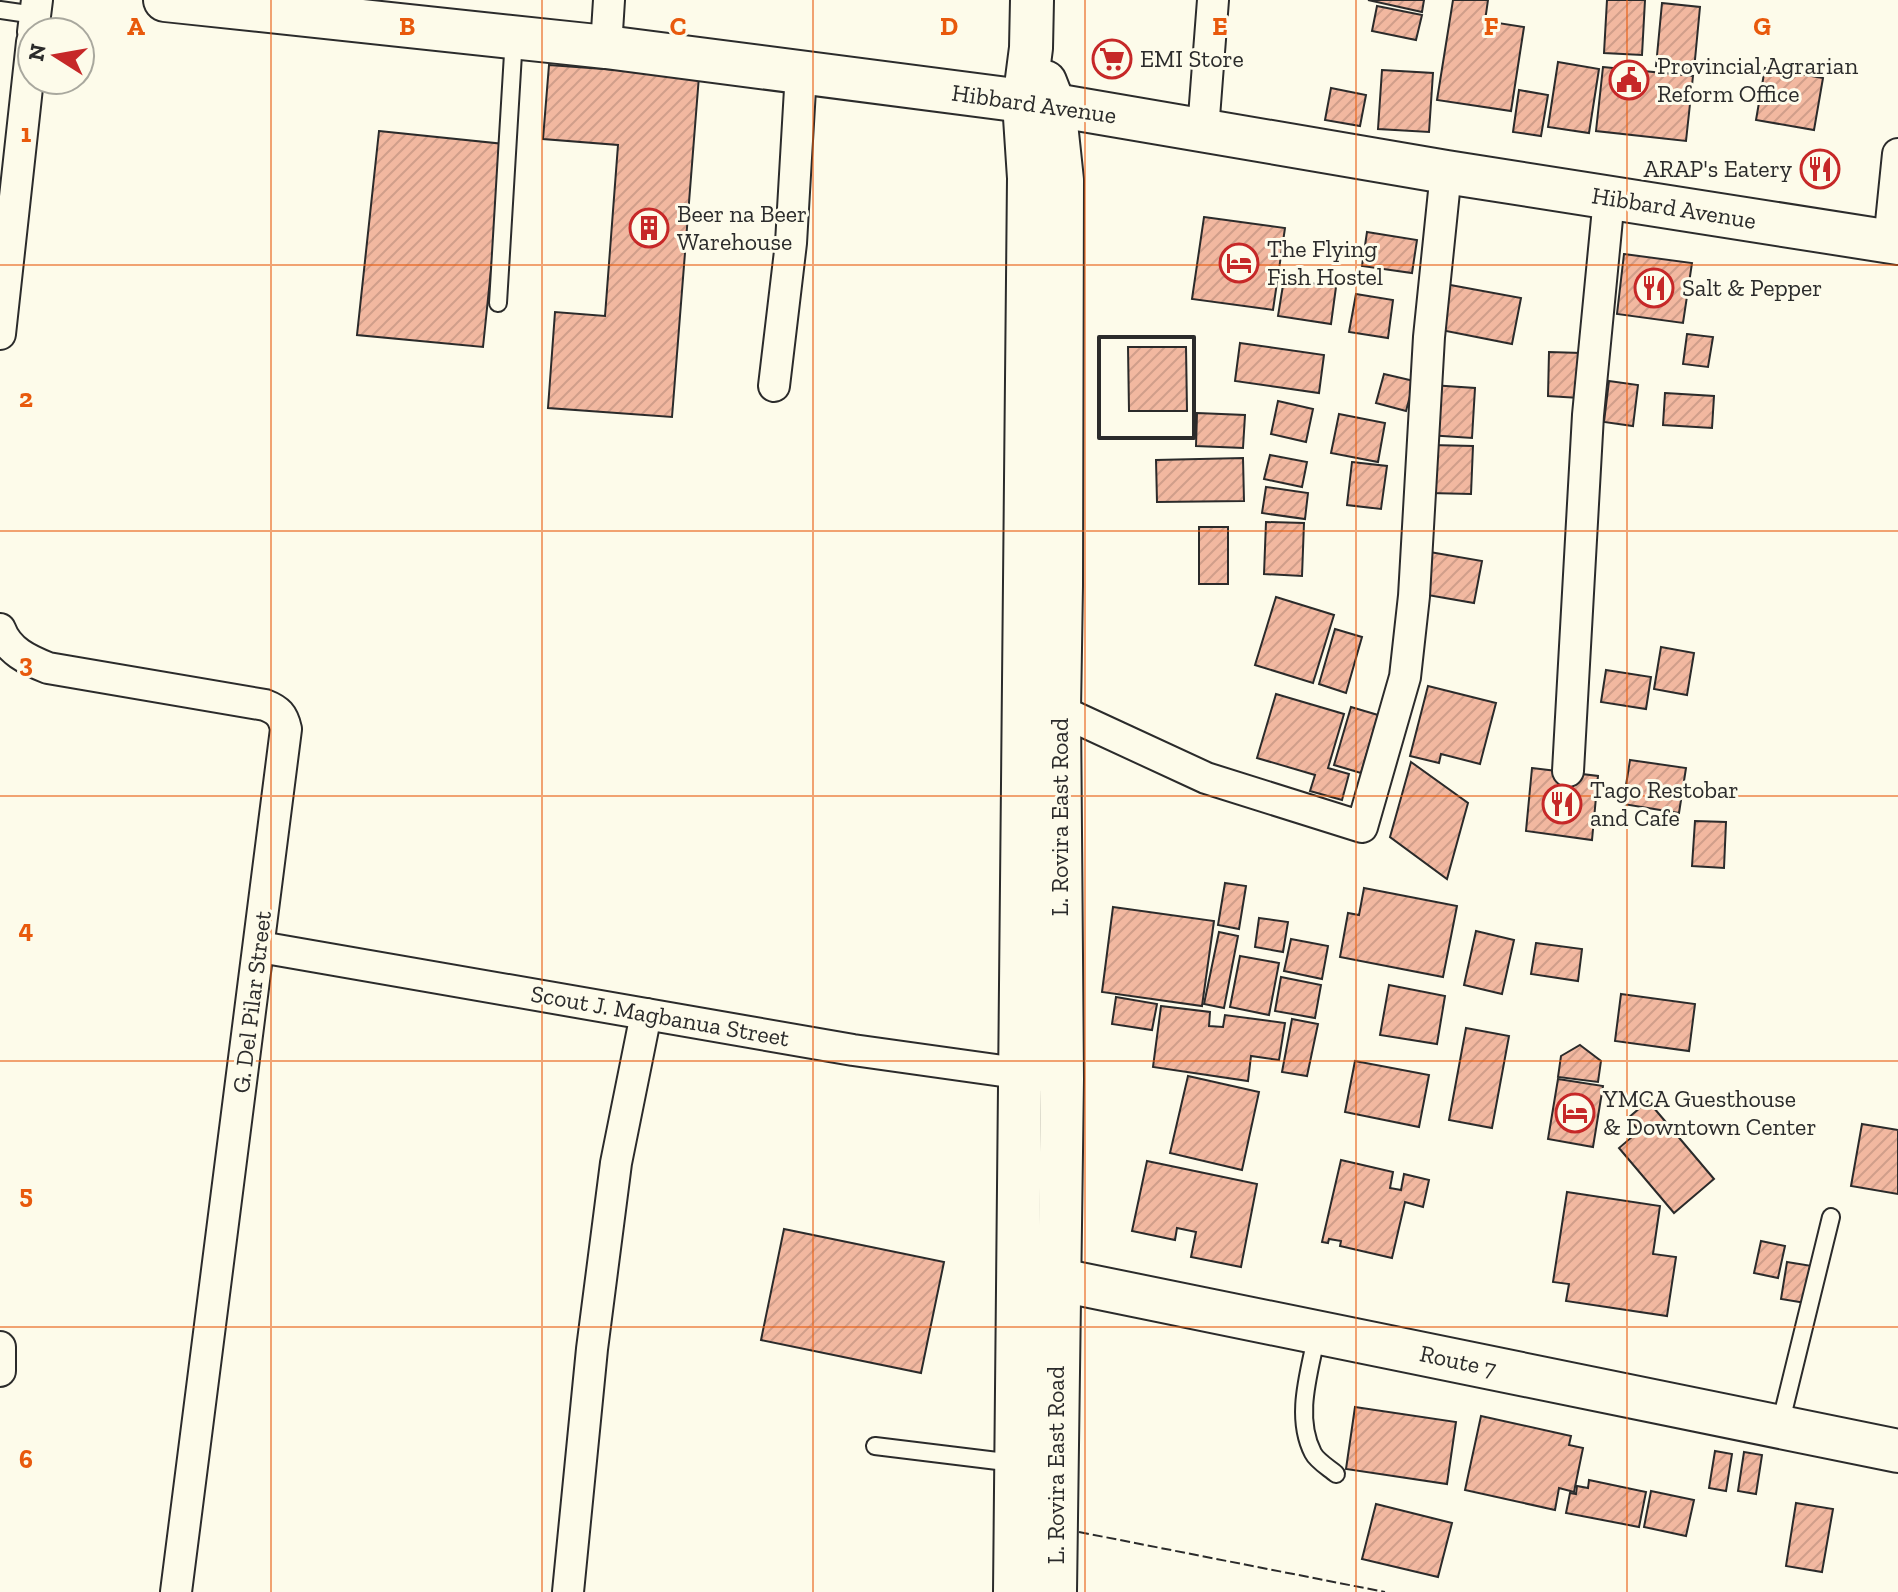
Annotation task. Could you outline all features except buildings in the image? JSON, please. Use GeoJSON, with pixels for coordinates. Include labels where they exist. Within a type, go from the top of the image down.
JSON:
{"type":"FeatureCollection","features":[{"type":"Feature","properties":{"kind":"main road","name":"Hibbard Avenue"},"geometry":{"type":"LineString","coordinates":[[165,0],[606,47],[1039,104],[1894,242]]}},
{"type":"Feature","properties":{"kind":"main road","name":"L. Rovira East Road"},"geometry":{"type":"LineString","coordinates":[[1032,0],[1031,48],[1039,104],[1062,180],[1020,1073],[1038,1275],[1055,1592]]}},
{"type":"Feature","properties":{"kind":"main road","name":"L. Rovira East Road"},"geometry":{"type":"LineString","coordinates":[[1015,1592],[1016,1464],[1062,1079],[1059,710],[1043,586]]}},
{"type":"Feature","properties":{"kind":"main road","name":"Route 7"},"geometry":{"type":"LineString","coordinates":[[1038,1275],[1898,1451]]}},
{"type":"Feature","properties":{"kind":"street"},"geometry":{"type":"LineString","coordinates":[[606,47],[609,0]]}},
{"type":"Feature","properties":{"kind":"street"},"geometry":{"type":"LineString","coordinates":[[1203,130],[1213,0]]}},
{"type":"Feature","properties":{"kind":"street"},"geometry":{"type":"LineString","coordinates":[[774,386],[791,243],[801,72]]}},
{"type":"Feature","properties":{"kind":"street"},"geometry":{"type":"LineString","coordinates":[[0,334],[26,96]]}},
{"type":"Feature","properties":{"kind":"street"},"geometry":{"type":"LineString","coordinates":[[1894,242],[1898,154]]}},
{"type":"Feature","properties":{"kind":"street"},"geometry":{"type":"LineString","coordinates":[[1059,710],[1206,778],[1362,827],[1405,677],[1414,596],[1429,337],[1446,172]]}},
{"type":"Feature","properties":{"kind":"street"},"geometry":{"type":"LineString","coordinates":[[1568,771],[1588,415],[1609,198]]}},
{"type":"Feature","properties":{"kind":"street","name":"G. Del Pilar Street"},"geometry":{"type":"LineString","coordinates":[[0,629],[3,638],[24,658],[48,668],[265,705],[276,709],[284,717],[286,729],[260,947],[176,1592]]}},
{"type":"Feature","properties":{"kind":"street","name":"Scout J. Magbanua Street"},"geometry":{"type":"LineString","coordinates":[[260,947],[853,1050],[1062,1079]]}},
{"type":"Feature","properties":{"kind":"street"},"geometry":{"type":"LineString","coordinates":[[568,1592],[592,1349],[616,1163],[646,1014]]}},
{"type":"Feature","properties":{"kind":"street"},"geometry":{"type":"LineString","coordinates":[[0,1347],[0,1371]]}},
{"type":"Feature","properties":{"kind":"lane"},"geometry":{"type":"LineString","coordinates":[[498,303],[514,37]]}},
{"type":"Feature","properties":{"kind":"lane"},"geometry":{"type":"LineString","coordinates":[[1780,1427],[1831,1217]]}},
{"type":"Feature","properties":{"kind":"lane"},"geometry":{"type":"LineString","coordinates":[[1317,1332],[1304,1402],[1306,1433],[1314,1456],[1336,1474]]}},
{"type":"Feature","properties":{"kind":"lane"},"geometry":{"type":"LineString","coordinates":[[875,1446],[1016,1464]]}},
{"type":"Feature","properties":{"kind":"fence"},"geometry":{"type":"LineString","coordinates":[[1079,1532],[1385,1592]]}},
{"type":"Feature","properties":{"kind":"wall"},"geometry":{"type":"LineString","coordinates":[[1099,337],[1194,337],[1194,438],[1099,438],[1099,337]]}},
{"type":"Feature","properties":{"kind":"place","name":"EMI Store"},"geometry":{"type":"Point","coordinates":[1112,59]}},
{"type":"Feature","properties":{"kind":"place","name":"Provincial Agrarian Reform Office"},"geometry":{"type":"Point","coordinates":[1629,80]}},
{"type":"Feature","properties":{"kind":"place","name":"ARAP's Eatery"},"geometry":{"type":"Point","coordinates":[1820,169]}},
{"type":"Feature","properties":{"kind":"place","name":"Beer na Beer Warehouse"},"geometry":{"type":"Point","coordinates":[649,228]}},
{"type":"Feature","properties":{"kind":"place","name":"The Flying Fish Hostel"},"geometry":{"type":"Point","coordinates":[1239,263]}},
{"type":"Feature","properties":{"kind":"place","name":"Salt & Pepper"},"geometry":{"type":"Point","coordinates":[1654,288]}},
{"type":"Feature","properties":{"kind":"place","name":"Tago Restobar and Cafe"},"geometry":{"type":"Point","coordinates":[1562,804]}},
{"type":"Feature","properties":{"kind":"place","name":"YMCA Guesthouse & Downtown Center"},"geometry":{"type":"Point","coordinates":[1575,1113]}}]}
